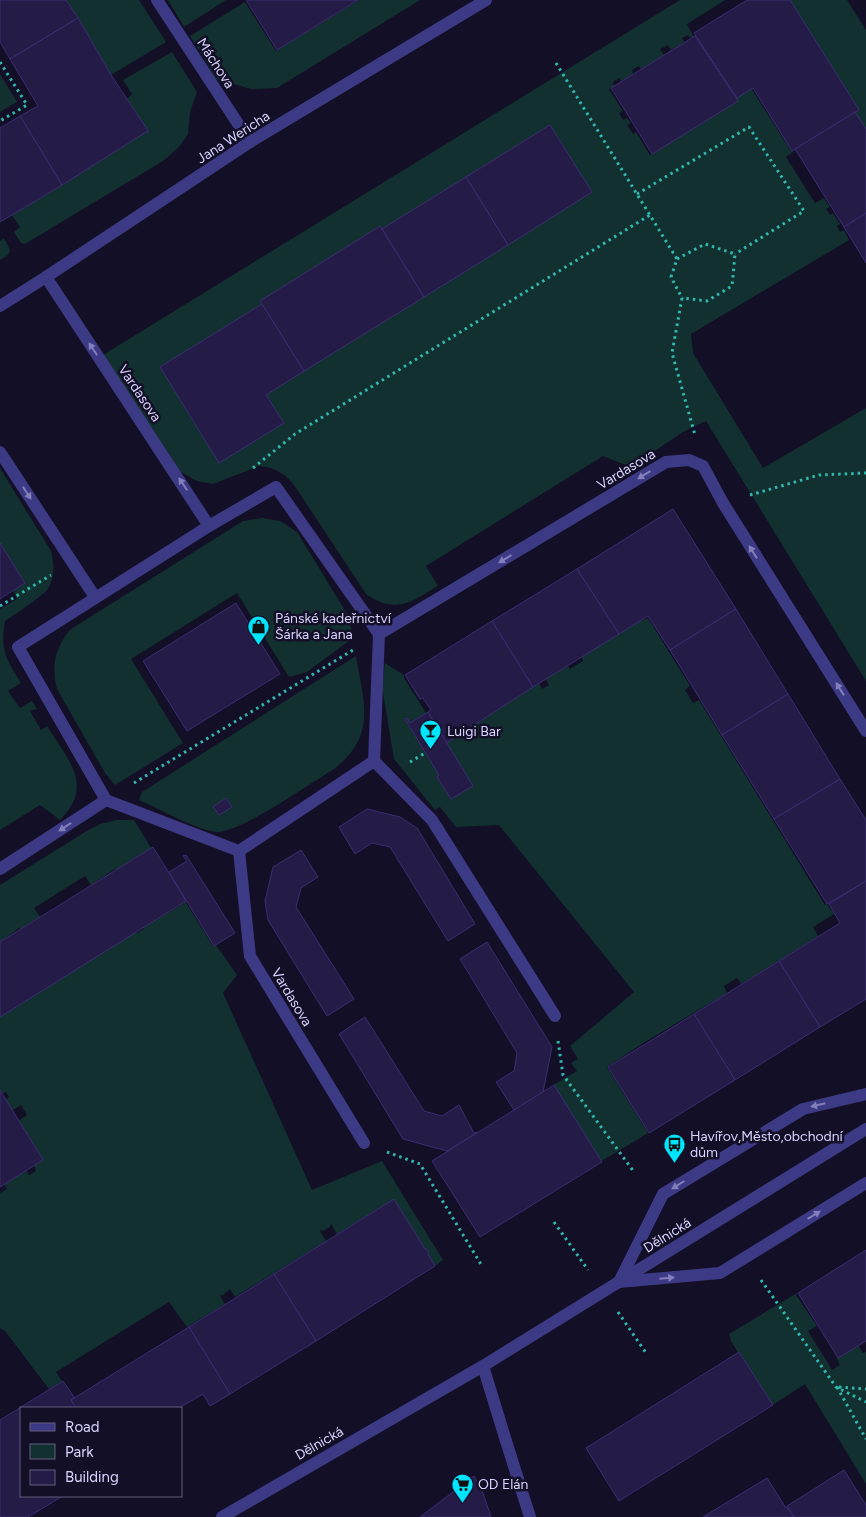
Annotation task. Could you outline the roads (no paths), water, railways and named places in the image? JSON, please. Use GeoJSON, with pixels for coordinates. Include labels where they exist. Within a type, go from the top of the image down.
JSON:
{"type":"FeatureCollection","features":[{"type":"Feature","properties":{"kind":"street","name":"Máchova"},"geometry":{"type":"LineString","coordinates":[[157,0],[250,142]]}},
{"type":"Feature","properties":{"kind":"street","name":"Jana Wericha"},"geometry":{"type":"LineString","coordinates":[[0,306],[250,142],[486,0]]}},
{"type":"Feature","properties":{"kind":"street","name":"Vardasova"},"geometry":{"type":"LineString","coordinates":[[46,277],[209,526]]}},
{"type":"Feature","properties":{"kind":"street"},"geometry":{"type":"LineString","coordinates":[[0,452],[94,597]]}},
{"type":"Feature","properties":{"kind":"street","name":"Vardasova"},"geometry":{"type":"LineString","coordinates":[[379,634],[666,462],[689,460],[702,466],[723,503],[866,731]]}},
{"type":"Feature","properties":{"kind":"street"},"geometry":{"type":"LineString","coordinates":[[374,761],[238,851],[106,800],[18,647],[94,597],[276,487],[379,634],[374,761],[432,820],[555,1016]]}},
{"type":"Feature","properties":{"kind":"street"},"geometry":{"type":"LineString","coordinates":[[0,870],[106,800]]}},
{"type":"Feature","properties":{"kind":"street","name":"Vardasova"},"geometry":{"type":"LineString","coordinates":[[238,851],[250,956],[364,1143]]}},
{"type":"Feature","properties":{"kind":"street"},"geometry":{"type":"LineString","coordinates":[[619,1282],[663,1194],[803,1109],[866,1094]]}},
{"type":"Feature","properties":{"kind":"street","name":"Dělnická"},"geometry":{"type":"LineString","coordinates":[[222,1517],[483,1366],[866,1129]]}},
{"type":"Feature","properties":{"kind":"street"},"geometry":{"type":"LineString","coordinates":[[619,1282],[720,1273],[866,1183]]}},
{"type":"Feature","properties":{"kind":"street"},"geometry":{"type":"LineString","coordinates":[[483,1366],[530,1517]]}},
{"type":"Feature","properties":{"kind":"place","name":"Pánské kadeřnictví Šárka a Jana"},"geometry":{"type":"Point","coordinates":[259,645]}},
{"type":"Feature","properties":{"kind":"place","name":"Luigi Bar"},"geometry":{"type":"Point","coordinates":[431,750]}},
{"type":"Feature","properties":{"kind":"place","name":"Havířov,Město,obchodní dům"},"geometry":{"type":"Point","coordinates":[674,1163]}},
{"type":"Feature","properties":{"kind":"place","name":"OD Elán"},"geometry":{"type":"Point","coordinates":[462,1503]}}]}
